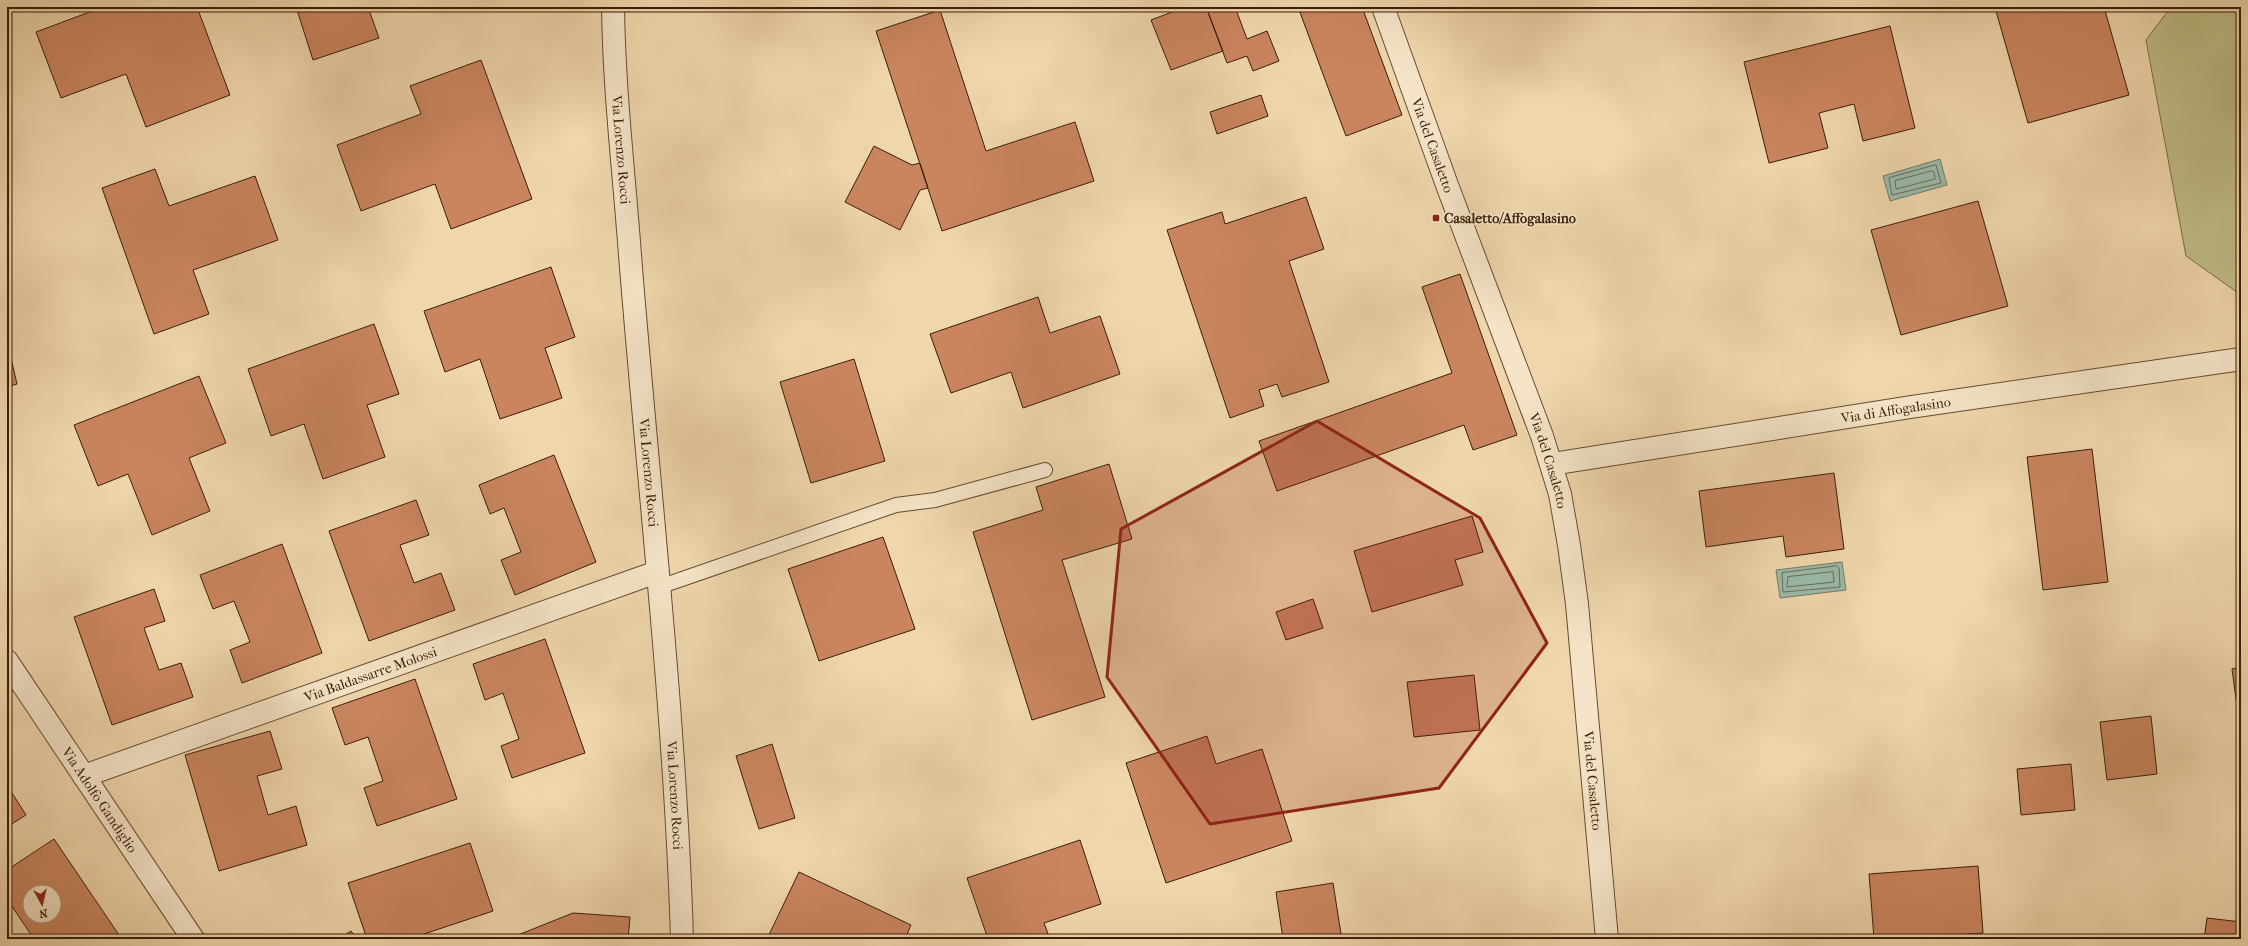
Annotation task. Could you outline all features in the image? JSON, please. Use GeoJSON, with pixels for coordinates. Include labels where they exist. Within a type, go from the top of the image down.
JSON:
{"type":"FeatureCollection","features":[{"type":"Feature","properties":{"kind":"street","name":"Via Lorenzo Rocci"},"geometry":{"type":"LineString","coordinates":[[613,7],[621,139],[679,826],[682,939]]}},
{"type":"Feature","properties":{"kind":"street","name":"Via del Casaletto"},"geometry":{"type":"LineString","coordinates":[[1383,7],[1447,185],[1552,464],[1564,514],[1574,582],[1607,939]]}},
{"type":"Feature","properties":{"kind":"street","name":"Via di Affogalasino"},"geometry":{"type":"LineString","coordinates":[[1552,464],[1911,407],[2241,360]]}},
{"type":"Feature","properties":{"kind":"street","name":"Via Baldassarre Molossi"},"geometry":{"type":"LineString","coordinates":[[84,776],[658,580]]}},
{"type":"Feature","properties":{"kind":"street","name":"Via Adolfo Gandiglio"},"geometry":{"type":"LineString","coordinates":[[7,661],[193,939]]}},
{"type":"Feature","properties":{"kind":"lane"},"geometry":{"type":"LineString","coordinates":[[658,580],[896,505],[935,500],[1045,470]]}},
{"type":"Feature","properties":{"kind":"highlighted area"},"geometry":{"type":"Polygon","coordinates":[[[1317,421],[1480,518],[1547,643],[1439,788],[1210,824],[1107,677],[1121,529],[1317,421]]]}},
{"type":"Feature","properties":{"kind":"shaded area"},"geometry":{"type":"Polygon","coordinates":[[[2171,7],[2241,7],[2241,295],[2186,256],[2146,40],[2171,7]]]}},
{"type":"Feature","properties":{"kind":"water"},"geometry":{"type":"Polygon","coordinates":[[[1940,159],[1947,185],[1890,201],[1883,176],[1940,159]]]}},
{"type":"Feature","properties":{"kind":"water"},"geometry":{"type":"Polygon","coordinates":[[[1842,562],[1846,590],[1780,598],[1776,570],[1842,562]]]}},
{"type":"Feature","properties":{"kind":"building"},"geometry":{"type":"Polygon","coordinates":[[[103,7],[197,7],[230,95],[146,127],[126,74],[61,98],[36,32],[103,7]]]}},
{"type":"Feature","properties":{"kind":"building"},"geometry":{"type":"Polygon","coordinates":[[[296,7],[368,7],[379,38],[313,60],[296,7]]]}},
{"type":"Feature","properties":{"kind":"building"},"geometry":{"type":"Polygon","coordinates":[[[1185,7],[1206,7],[1223,51],[1171,70],[1151,20],[1185,7]]]}},
{"type":"Feature","properties":{"kind":"building"},"geometry":{"type":"Polygon","coordinates":[[[1206,7],[1235,7],[1247,39],[1267,31],[1279,61],[1253,71],[1247,56],[1227,63],[1206,7]]]}},
{"type":"Feature","properties":{"kind":"building"},"geometry":{"type":"Polygon","coordinates":[[[1298,7],[1362,7],[1402,115],[1346,136],[1298,7]]]}},
{"type":"Feature","properties":{"kind":"building"},"geometry":{"type":"Polygon","coordinates":[[[2011,7],[2104,7],[2129,95],[2028,123],[1996,11],[2011,7]]]}},
{"type":"Feature","properties":{"kind":"building"},"geometry":{"type":"Polygon","coordinates":[[[940,10],[986,151],[1075,122],[1094,181],[942,231],[876,31],[940,10]]]}},
{"type":"Feature","properties":{"kind":"building"},"geometry":{"type":"Polygon","coordinates":[[[1890,26],[1915,128],[1863,141],[1854,104],[1819,113],[1828,148],[1769,163],[1744,62],[1890,26]]]}},
{"type":"Feature","properties":{"kind":"building"},"geometry":{"type":"Polygon","coordinates":[[[481,60],[532,199],[451,229],[435,184],[361,211],[337,145],[421,114],[410,86],[481,60]]]}},
{"type":"Feature","properties":{"kind":"building"},"geometry":{"type":"Polygon","coordinates":[[[1261,95],[1268,116],[1217,134],[1210,112],[1261,95]]]}},
{"type":"Feature","properties":{"kind":"building"},"geometry":{"type":"Polygon","coordinates":[[[874,146],[912,165],[920,163],[928,188],[920,190],[900,230],[845,202],[874,146]]]}},
{"type":"Feature","properties":{"kind":"building"},"geometry":{"type":"Polygon","coordinates":[[[155,169],[169,206],[255,176],[278,240],[193,270],[209,314],[154,334],[102,188],[155,169]]]}},
{"type":"Feature","properties":{"kind":"building"},"geometry":{"type":"Polygon","coordinates":[[[1306,197],[1324,249],[1289,261],[1329,382],[1282,397],[1277,384],[1259,390],[1264,406],[1230,418],[1167,230],[1222,212],[1225,224],[1306,197]]]}},
{"type":"Feature","properties":{"kind":"building"},"geometry":{"type":"Polygon","coordinates":[[[1978,201],[2008,306],[1901,335],[1871,230],[1978,201]]]}},
{"type":"Feature","properties":{"kind":"building"},"geometry":{"type":"Polygon","coordinates":[[[551,267],[575,337],[545,348],[562,398],[500,419],[480,359],[445,372],[424,311],[551,267]]]}},
{"type":"Feature","properties":{"kind":"building"},"geometry":{"type":"Polygon","coordinates":[[[1460,274],[1517,435],[1473,450],[1464,425],[1277,491],[1259,441],[1452,373],[1422,287],[1460,274]]]}},
{"type":"Feature","properties":{"kind":"building"},"geometry":{"type":"Polygon","coordinates":[[[1038,297],[1050,333],[1100,316],[1120,374],[1023,408],[1011,372],[951,393],[930,334],[1038,297]]]}},
{"type":"Feature","properties":{"kind":"building"},"geometry":{"type":"Polygon","coordinates":[[[374,324],[399,394],[367,405],[385,457],[323,479],[304,424],[271,436],[248,369],[374,324]]]}},
{"type":"Feature","properties":{"kind":"building"},"geometry":{"type":"Polygon","coordinates":[[[7,341],[17,384],[7,387],[7,341]]]}},
{"type":"Feature","properties":{"kind":"building"},"geometry":{"type":"Polygon","coordinates":[[[854,359],[885,461],[811,483],[780,382],[854,359]]]}},
{"type":"Feature","properties":{"kind":"building"},"geometry":{"type":"Polygon","coordinates":[[[199,376],[226,443],[189,458],[210,511],[152,535],[128,474],[98,486],[74,425],[199,376]]]}},
{"type":"Feature","properties":{"kind":"building"},"geometry":{"type":"Polygon","coordinates":[[[2092,449],[2108,582],[2043,590],[2027,457],[2092,449]]]}},
{"type":"Feature","properties":{"kind":"building"},"geometry":{"type":"Polygon","coordinates":[[[554,455],[596,562],[515,595],[501,560],[521,552],[504,508],[490,514],[479,485],[554,455]]]}},
{"type":"Feature","properties":{"kind":"building"},"geometry":{"type":"Polygon","coordinates":[[[1109,464],[1132,539],[1062,560],[1105,697],[1032,720],[973,532],[1043,510],[1036,487],[1109,464]]]}},
{"type":"Feature","properties":{"kind":"building"},"geometry":{"type":"Polygon","coordinates":[[[1834,473],[1844,549],[1786,557],[1783,536],[1706,547],[1699,491],[1834,473]]]}},
{"type":"Feature","properties":{"kind":"building"},"geometry":{"type":"Polygon","coordinates":[[[416,500],[429,535],[400,545],[414,583],[441,573],[455,610],[369,641],[329,531],[416,500]]]}},
{"type":"Feature","properties":{"kind":"building"},"geometry":{"type":"Polygon","coordinates":[[[1472,516],[1483,552],[1455,560],[1463,585],[1372,612],[1354,551],[1472,516]]]}},
{"type":"Feature","properties":{"kind":"building"},"geometry":{"type":"Polygon","coordinates":[[[883,537],[915,629],[819,661],[788,569],[883,537]]]}},
{"type":"Feature","properties":{"kind":"building"},"geometry":{"type":"Polygon","coordinates":[[[282,544],[322,653],[242,683],[230,650],[250,642],[234,601],[213,609],[200,575],[282,544]]]}},
{"type":"Feature","properties":{"kind":"building"},"geometry":{"type":"Polygon","coordinates":[[[154,589],[165,621],[144,628],[159,670],[181,663],[193,697],[112,725],[74,617],[154,589]]]}},
{"type":"Feature","properties":{"kind":"building"},"geometry":{"type":"Polygon","coordinates":[[[1313,599],[1323,628],[1286,640],[1276,612],[1313,599]]]}},
{"type":"Feature","properties":{"kind":"building"},"geometry":{"type":"Polygon","coordinates":[[[545,639],[585,753],[512,778],[501,746],[519,739],[503,693],[485,700],[473,664],[545,639]]]}},
{"type":"Feature","properties":{"kind":"building"},"geometry":{"type":"Polygon","coordinates":[[[2241,667],[2241,736],[2232,669],[2241,667]]]}},
{"type":"Feature","properties":{"kind":"building"},"geometry":{"type":"Polygon","coordinates":[[[1474,675],[1480,730],[1414,737],[1407,682],[1474,675]]]}},
{"type":"Feature","properties":{"kind":"building"},"geometry":{"type":"Polygon","coordinates":[[[415,679],[457,799],[377,826],[364,788],[383,781],[368,737],[345,745],[332,708],[415,679]]]}},
{"type":"Feature","properties":{"kind":"building"},"geometry":{"type":"Polygon","coordinates":[[[2151,716],[2157,774],[2107,780],[2100,722],[2151,716]]]}},
{"type":"Feature","properties":{"kind":"building"},"geometry":{"type":"Polygon","coordinates":[[[270,731],[282,769],[257,776],[268,815],[296,806],[307,845],[219,871],[185,755],[270,731]]]}},
{"type":"Feature","properties":{"kind":"building"},"geometry":{"type":"Polygon","coordinates":[[[1207,736],[1216,764],[1262,749],[1292,841],[1166,883],[1126,763],[1207,736]]]}},
{"type":"Feature","properties":{"kind":"building"},"geometry":{"type":"Polygon","coordinates":[[[772,744],[795,818],[759,829],[736,756],[772,744]]]}},
{"type":"Feature","properties":{"kind":"building"},"geometry":{"type":"Polygon","coordinates":[[[2071,764],[2075,810],[2021,815],[2017,769],[2071,764]]]}},
{"type":"Feature","properties":{"kind":"building"},"geometry":{"type":"Polygon","coordinates":[[[7,785],[26,815],[7,827],[7,785]]]}},
{"type":"Feature","properties":{"kind":"building"},"geometry":{"type":"Polygon","coordinates":[[[54,839],[119,935],[113,939],[34,939],[24,924],[62,924],[62,884],[22,884],[22,921],[7,899],[7,870],[54,839]]]}},
{"type":"Feature","properties":{"kind":"building"},"geometry":{"type":"Polygon","coordinates":[[[1080,840],[1101,904],[1044,923],[1050,939],[988,939],[967,878],[1080,840]]]}},
{"type":"Feature","properties":{"kind":"building"},"geometry":{"type":"Polygon","coordinates":[[[470,843],[493,911],[409,939],[367,939],[348,883],[470,843]]]}},
{"type":"Feature","properties":{"kind":"building"},"geometry":{"type":"Polygon","coordinates":[[[1978,866],[1983,933],[1902,939],[1874,939],[1869,874],[1978,866]]]}},
{"type":"Feature","properties":{"kind":"building"},"geometry":{"type":"Polygon","coordinates":[[[799,872],[911,925],[905,939],[767,939],[799,872]]]}},
{"type":"Feature","properties":{"kind":"building"},"geometry":{"type":"Polygon","coordinates":[[[1333,883],[1341,934],[1308,939],[1283,939],[1276,892],[1333,883]]]}},
{"type":"Feature","properties":{"kind":"building"},"geometry":{"type":"Polygon","coordinates":[[[573,913],[630,917],[628,939],[508,939],[573,913]]]}},
{"type":"Feature","properties":{"kind":"building"},"geometry":{"type":"Polygon","coordinates":[[[2207,918],[2241,922],[2241,939],[2204,939],[2207,918]]]}},
{"type":"Feature","properties":{"kind":"building"},"geometry":{"type":"Polygon","coordinates":[[[351,931],[357,939],[339,939],[351,931]]]}},
{"type":"Feature","properties":{"kind":"place","name":"Casaletto/Affogalasino"},"geometry":{"type":"Point","coordinates":[1436,218]}}]}
